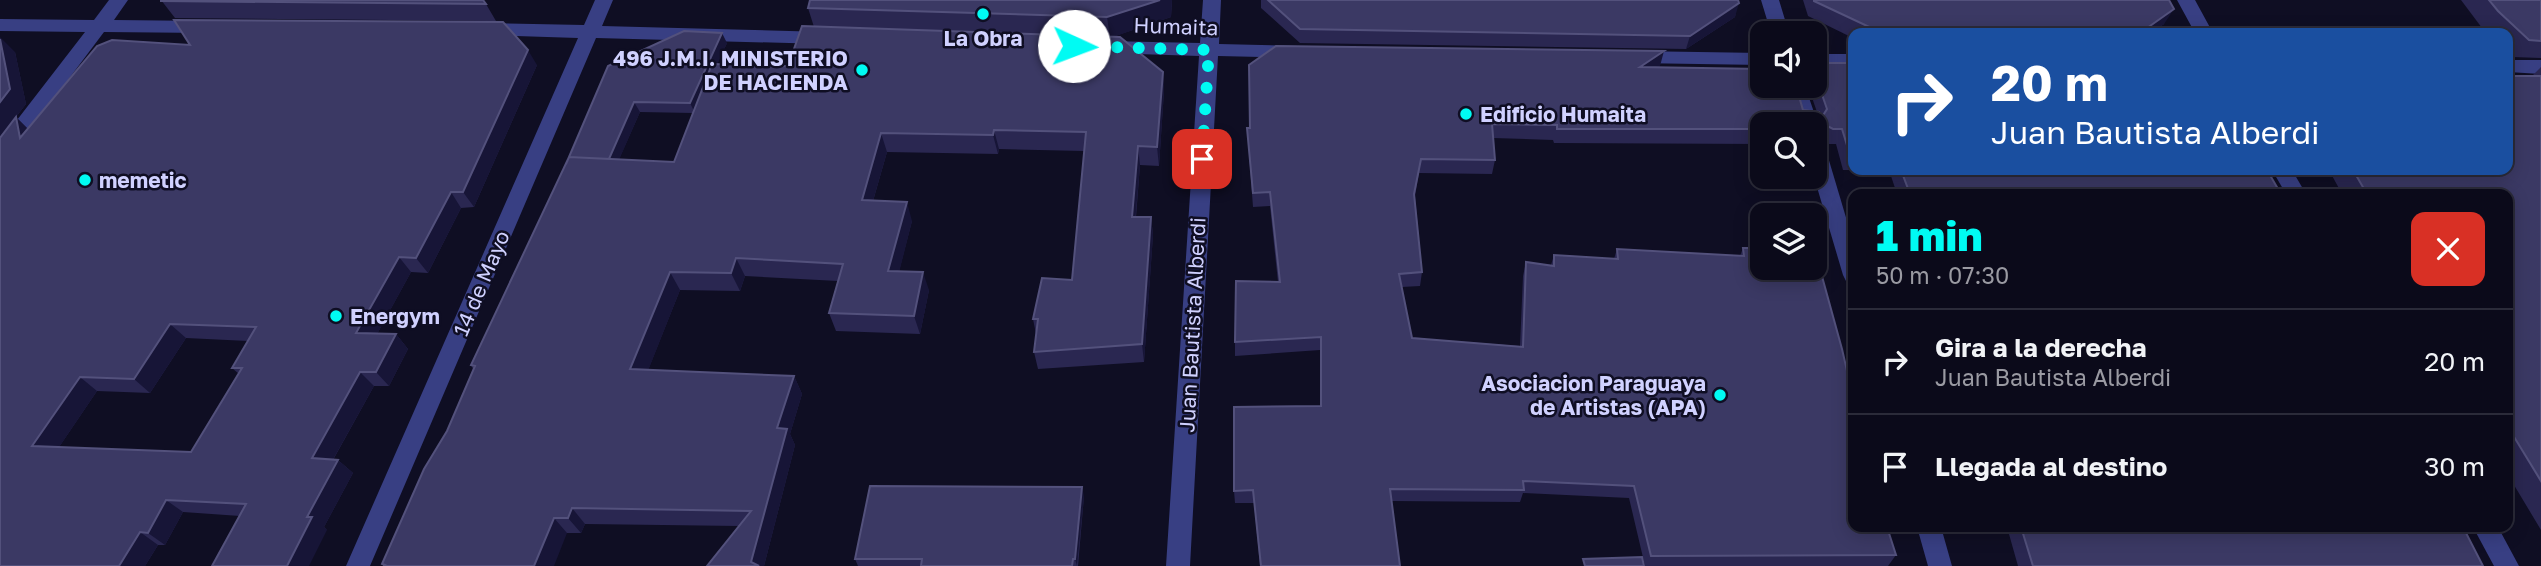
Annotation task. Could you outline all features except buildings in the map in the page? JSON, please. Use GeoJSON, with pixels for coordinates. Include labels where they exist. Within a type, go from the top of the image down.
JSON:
{"type":"FeatureCollection","features":[{"type":"Feature","properties":{"kind":"street"},"geometry":{"type":"LineString","coordinates":[[0,156],[119,0]]}},
{"type":"Feature","properties":{"kind":"street","name":"14 de Mayo"},"geometry":{"type":"LineString","coordinates":[[358,566],[604,0]]}},
{"type":"Feature","properties":{"kind":"street","name":"Juan Bautista Alberdi"},"geometry":{"type":"LineString","coordinates":[[1178,566],[1212,0]]}},
{"type":"Feature","properties":{"kind":"street"},"geometry":{"type":"LineString","coordinates":[[1770,0],[1776,21]]}},
{"type":"Feature","properties":{"kind":"street"},"geometry":{"type":"LineString","coordinates":[[2186,0],[2201,28]]}},
{"type":"Feature","properties":{"kind":"street"},"geometry":{"type":"LineString","coordinates":[[0,25],[222,27]]}},
{"type":"Feature","properties":{"kind":"street"},"geometry":{"type":"LineString","coordinates":[[468,29],[838,38]]}},
{"type":"Feature","properties":{"kind":"street","name":"Humaita"},"geometry":{"type":"LineString","coordinates":[[1085,46],[1319,52]]}},
{"type":"Feature","properties":{"kind":"street"},"geometry":{"type":"LineString","coordinates":[[1610,57],[1750,59]]}},
{"type":"Feature","properties":{"kind":"street"},"geometry":{"type":"LineString","coordinates":[[1827,60],[1848,60]]}},
{"type":"Feature","properties":{"kind":"street"},"geometry":{"type":"LineString","coordinates":[[2513,66],[2541,66]]}},
{"type":"Feature","properties":{"kind":"street"},"geometry":{"type":"LineString","coordinates":[[1827,187],[1848,258]]}},
{"type":"Feature","properties":{"kind":"street"},"geometry":{"type":"LineString","coordinates":[[1930,532],[1940,566]]}},
{"type":"Feature","properties":{"kind":"street"},"geometry":{"type":"LineString","coordinates":[[2488,532],[2507,566]]}},
{"type":"Feature","properties":{"kind":"place","name":"La Obra"},"geometry":{"type":"Point","coordinates":[983,14]}},
{"type":"Feature","properties":{"kind":"place","name":"496 J.M.I. MINISTERIO DE HACIENDA"},"geometry":{"type":"Point","coordinates":[862,70]}},
{"type":"Feature","properties":{"kind":"place","name":"Edificio Humaita"},"geometry":{"type":"Point","coordinates":[1466,114]}},
{"type":"Feature","properties":{"kind":"place","name":"memetic"},"geometry":{"type":"Point","coordinates":[85,180]}},
{"type":"Feature","properties":{"kind":"place","name":"Energym"},"geometry":{"type":"Point","coordinates":[336,316]}},
{"type":"Feature","properties":{"kind":"place","name":"Asociacion Paraguaya de Artistas (APA)"},"geometry":{"type":"Point","coordinates":[1720,395]}},
{"type":"Feature","properties":{"kind":"route"},"geometry":{"type":"LineString","coordinates":[[1074,46],[1209,50],[1202,159]]}}]}
